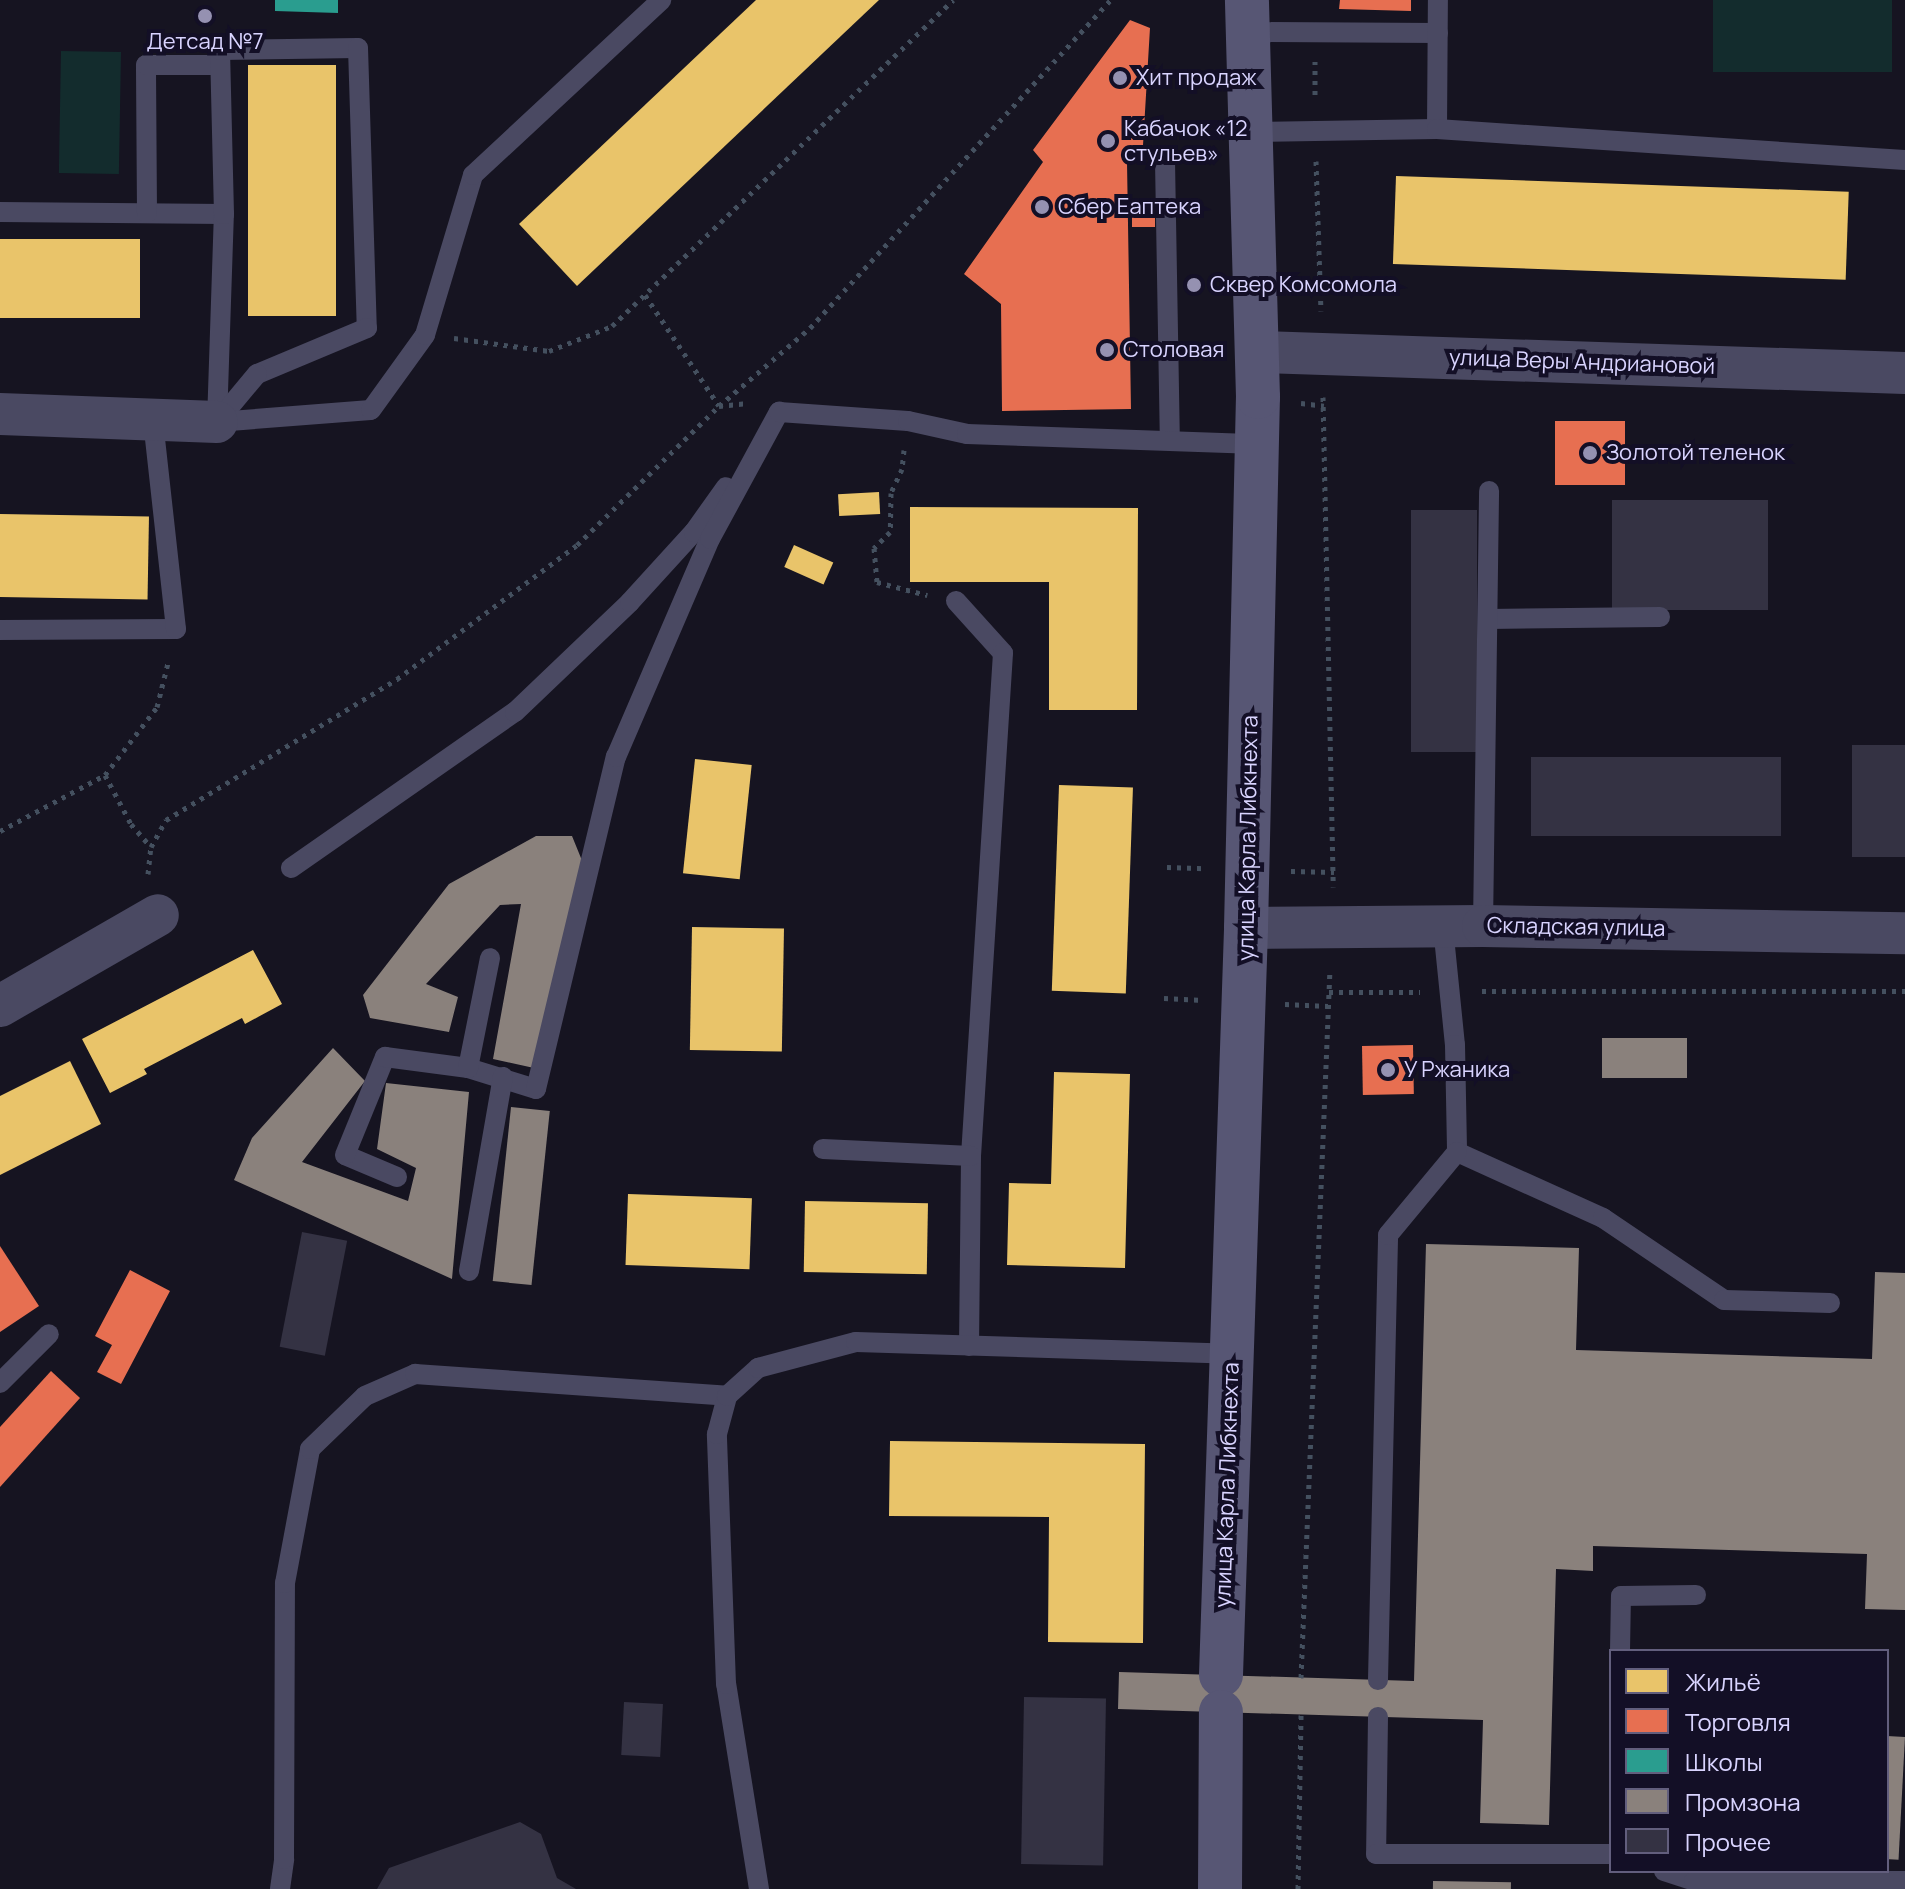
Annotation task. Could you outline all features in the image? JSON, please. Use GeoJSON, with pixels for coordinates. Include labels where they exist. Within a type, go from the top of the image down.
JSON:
{"type":"FeatureCollection","features":[{"type":"Feature","properties":{"kind":"main road","name":"улица Карла Либкнехта"},"geometry":{"type":"LineString","coordinates":[[1220,1889],[1221,1694],[1246,928],[1259,352],[1248,16]]}},
{"type":"Feature","properties":{"kind":"street","name":"улица Веры Андриановой"},"geometry":{"type":"LineString","coordinates":[[1259,352],[1905,373]]}},
{"type":"Feature","properties":{"kind":"street"},"geometry":{"type":"LineString","coordinates":[[0,414],[217,422]]}},
{"type":"Feature","properties":{"kind":"street"},"geometry":{"type":"LineString","coordinates":[[0,1006],[158,915]]}},
{"type":"Feature","properties":{"kind":"street","name":"Складская улица"},"geometry":{"type":"LineString","coordinates":[[1246,928],[1483,926],[1905,933]]}},
{"type":"Feature","properties":{"kind":"lane"},"geometry":{"type":"LineString","coordinates":[[217,422],[371,410],[425,335],[473,175],[661,0]]}},
{"type":"Feature","properties":{"kind":"lane"},"geometry":{"type":"LineString","coordinates":[[1437,129],[1438,0]]}},
{"type":"Feature","properties":{"kind":"lane"},"geometry":{"type":"LineString","coordinates":[[1248,16],[1315,32],[1438,33]]}},
{"type":"Feature","properties":{"kind":"lane"},"geometry":{"type":"LineString","coordinates":[[358,48],[367,328],[257,374],[217,422],[224,214],[220,50],[358,48]]}},
{"type":"Feature","properties":{"kind":"lane"},"geometry":{"type":"LineString","coordinates":[[147,213],[146,65],[220,65]]}},
{"type":"Feature","properties":{"kind":"lane"},"geometry":{"type":"LineString","coordinates":[[1253,132],[1437,129],[1905,160]]}},
{"type":"Feature","properties":{"kind":"lane"},"geometry":{"type":"LineString","coordinates":[[1165,161],[1170,439]]}},
{"type":"Feature","properties":{"kind":"lane"},"geometry":{"type":"LineString","coordinates":[[0,212],[224,214]]}},
{"type":"Feature","properties":{"kind":"lane"},"geometry":{"type":"LineString","coordinates":[[1905,358],[1905,373]]}},
{"type":"Feature","properties":{"kind":"lane"},"geometry":{"type":"LineString","coordinates":[[779,412],[908,421],[967,434],[1257,444]]}},
{"type":"Feature","properties":{"kind":"lane"},"geometry":{"type":"LineString","coordinates":[[291,868],[515,712],[630,602],[694,532],[779,412]]}},
{"type":"Feature","properties":{"kind":"lane"},"geometry":{"type":"LineString","coordinates":[[397,1177],[345,1155],[385,1057],[468,1068],[536,1089],[616,757],[710,539],[779,412]]}},
{"type":"Feature","properties":{"kind":"lane"},"geometry":{"type":"LineString","coordinates":[[0,630],[176,629],[153,422]]}},
{"type":"Feature","properties":{"kind":"lane"},"geometry":{"type":"LineString","coordinates":[[1483,926],[1489,491]]}},
{"type":"Feature","properties":{"kind":"lane"},"geometry":{"type":"LineString","coordinates":[[956,601],[1003,653],[971,1156],[969,1346]]}},
{"type":"Feature","properties":{"kind":"lane"},"geometry":{"type":"LineString","coordinates":[[1488,619],[1660,617]]}},
{"type":"Feature","properties":{"kind":"lane"},"geometry":{"type":"LineString","coordinates":[[1378,1680],[1388,1235],[1457,1152],[1455,1045],[1443,927]]}},
{"type":"Feature","properties":{"kind":"lane"},"geometry":{"type":"LineString","coordinates":[[468,1068],[490,958]]}},
{"type":"Feature","properties":{"kind":"lane"},"geometry":{"type":"LineString","coordinates":[[469,1271],[503,1077]]}},
{"type":"Feature","properties":{"kind":"lane"},"geometry":{"type":"LineString","coordinates":[[823,1149],[971,1156]]}},
{"type":"Feature","properties":{"kind":"lane"},"geometry":{"type":"LineString","coordinates":[[1457,1152],[1603,1218],[1724,1300],[1830,1303]]}},
{"type":"Feature","properties":{"kind":"lane"},"geometry":{"type":"LineString","coordinates":[[0,1383],[49,1334]]}},
{"type":"Feature","properties":{"kind":"lane"},"geometry":{"type":"LineString","coordinates":[[759,1889],[726,1684],[717,1434],[727,1396],[758,1368],[856,1342],[1231,1354]]}},
{"type":"Feature","properties":{"kind":"lane"},"geometry":{"type":"LineString","coordinates":[[280,1889],[284,1859],[285,1583],[310,1449],[365,1396],[415,1374],[727,1396]]}},
{"type":"Feature","properties":{"kind":"lane"},"geometry":{"type":"LineString","coordinates":[[1620,1649],[1621,1596],[1696,1595]]}},
{"type":"Feature","properties":{"kind":"lane"},"geometry":{"type":"LineString","coordinates":[[1378,1717],[1376,1854],[1609,1854]]}},
{"type":"Feature","properties":{"kind":"lane"},"geometry":{"type":"LineString","coordinates":[[1670,1873],[1694,1881],[1905,1881]]}},
{"type":"Feature","properties":{"kind":"path"},"geometry":{"type":"LineString","coordinates":[[425,335],[549,351],[612,326],[953,0]]}},
{"type":"Feature","properties":{"kind":"path"},"geometry":{"type":"LineString","coordinates":[[158,915],[147,881],[151,847],[166,820],[397,679],[577,545],[719,406],[810,328],[1111,0]]}},
{"type":"Feature","properties":{"kind":"path"},"geometry":{"type":"LineString","coordinates":[[1301,1678],[1334,872],[1315,32]]}},
{"type":"Feature","properties":{"kind":"path"},"geometry":{"type":"LineString","coordinates":[[645,295],[719,406]]}},
{"type":"Feature","properties":{"kind":"path"},"geometry":{"type":"LineString","coordinates":[[719,406],[756,402],[779,412]]}},
{"type":"Feature","properties":{"kind":"path"},"geometry":{"type":"LineString","coordinates":[[908,421],[902,469],[891,493],[890,532],[874,548],[877,582],[956,601]]}},
{"type":"Feature","properties":{"kind":"path"},"geometry":{"type":"LineString","coordinates":[[0,831],[105,775],[157,707],[176,629]]}},
{"type":"Feature","properties":{"kind":"path"},"geometry":{"type":"LineString","coordinates":[[105,775],[131,824],[151,847]]}},
{"type":"Feature","properties":{"kind":"path"},"geometry":{"type":"LineString","coordinates":[[1329,992],[1905,991]]}},
{"type":"Feature","properties":{"kind":"path"},"geometry":{"type":"LineString","coordinates":[[1298,1889],[1301,1715]]}},
{"type":"Feature","properties":{"kind":"green space"},"geometry":{"type":"Polygon","coordinates":[[[1713,0],[1892,0],[1892,72],[1713,72],[1713,0]]]}},
{"type":"Feature","properties":{"kind":"green space"},"geometry":{"type":"Polygon","coordinates":[[[61,51],[121,52],[119,174],[59,173],[61,51]]]}},
{"type":"Feature","properties":{"kind":"building: Жильё"},"geometry":{"type":"Polygon","coordinates":[[[756,0],[879,0],[577,286],[519,224],[756,0]]]}},
{"type":"Feature","properties":{"kind":"building: Жильё"},"geometry":{"type":"Polygon","coordinates":[[[248,65],[336,65],[336,316],[248,316],[248,65]]]}},
{"type":"Feature","properties":{"kind":"building: Жильё"},"geometry":{"type":"Polygon","coordinates":[[[1396,176],[1849,192],[1846,280],[1393,264],[1396,176]]]}},
{"type":"Feature","properties":{"kind":"building: Жильё"},"geometry":{"type":"Polygon","coordinates":[[[0,239],[140,239],[140,318],[0,318],[0,239]]]}},
{"type":"Feature","properties":{"kind":"building: Жильё"},"geometry":{"type":"Polygon","coordinates":[[[879,492],[880,514],[839,516],[838,494],[879,492]]]}},
{"type":"Feature","properties":{"kind":"building: Жильё"},"geometry":{"type":"Polygon","coordinates":[[[910,507],[1138,508],[1137,710],[1049,710],[1049,582],[910,582],[910,507]]]}},
{"type":"Feature","properties":{"kind":"building: Жильё"},"geometry":{"type":"Polygon","coordinates":[[[0,514],[149,517],[148,600],[0,597],[0,514]]]}},
{"type":"Feature","properties":{"kind":"building: Жильё"},"geometry":{"type":"Polygon","coordinates":[[[794,545],[833,562],[824,584],[784,567],[794,545]]]}},
{"type":"Feature","properties":{"kind":"building: Жильё"},"geometry":{"type":"Polygon","coordinates":[[[695,759],[752,765],[740,879],[683,873],[695,759]]]}},
{"type":"Feature","properties":{"kind":"building: Жильё"},"geometry":{"type":"Polygon","coordinates":[[[1059,785],[1133,788],[1126,993],[1052,991],[1059,785]]]}},
{"type":"Feature","properties":{"kind":"building: Жильё"},"geometry":{"type":"Polygon","coordinates":[[[692,927],[784,929],[782,1052],[690,1050],[692,927]]]}},
{"type":"Feature","properties":{"kind":"building: Жильё"},"geometry":{"type":"Polygon","coordinates":[[[253,950],[282,1004],[245,1024],[242,1018],[144,1069],[147,1074],[110,1093],[82,1039],[253,950]]]}},
{"type":"Feature","properties":{"kind":"building: Жильё"},"geometry":{"type":"Polygon","coordinates":[[[70,1061],[101,1124],[0,1175],[0,1096],[70,1061]]]}},
{"type":"Feature","properties":{"kind":"building: Жильё"},"geometry":{"type":"Polygon","coordinates":[[[1054,1072],[1130,1074],[1125,1268],[1007,1265],[1009,1183],[1051,1184],[1054,1072]]]}},
{"type":"Feature","properties":{"kind":"building: Жильё"},"geometry":{"type":"Polygon","coordinates":[[[628,1194],[752,1198],[749,1269],[626,1265],[628,1194]]]}},
{"type":"Feature","properties":{"kind":"building: Жильё"},"geometry":{"type":"Polygon","coordinates":[[[805,1201],[928,1203],[927,1274],[804,1272],[805,1201]]]}},
{"type":"Feature","properties":{"kind":"building: Жильё"},"geometry":{"type":"Polygon","coordinates":[[[890,1441],[1145,1444],[1143,1643],[1048,1642],[1049,1517],[889,1516],[890,1441]]]}},
{"type":"Feature","properties":{"kind":"building: Торговля"},"geometry":{"type":"Polygon","coordinates":[[[1340,0],[1411,0],[1411,11],[1339,9],[1340,0]]]}},
{"type":"Feature","properties":{"kind":"building: Торговля"},"geometry":{"type":"Polygon","coordinates":[[[1130,20],[1150,28],[1142,162],[1127,162],[1131,409],[1002,411],[1001,304],[964,274],[1043,162],[1033,150],[1130,20]]]}},
{"type":"Feature","properties":{"kind":"building: Торговля"},"geometry":{"type":"Polygon","coordinates":[[[1132,204],[1155,204],[1155,227],[1132,227],[1132,204]]]}},
{"type":"Feature","properties":{"kind":"building: Торговля","name":"Золотой теленок"},"geometry":{"type":"Polygon","coordinates":[[[1555,421],[1625,421],[1625,485],[1555,485],[1555,421]]]}},
{"type":"Feature","properties":{"kind":"building: Торговля","name":"У Ржаника"},"geometry":{"type":"Polygon","coordinates":[[[1413,1045],[1414,1094],[1363,1095],[1362,1046],[1413,1045]]]}},
{"type":"Feature","properties":{"kind":"building: Торговля"},"geometry":{"type":"Polygon","coordinates":[[[0,1246],[39,1306],[0,1332],[0,1246]]]}},
{"type":"Feature","properties":{"kind":"building: Торговля"},"geometry":{"type":"Polygon","coordinates":[[[130,1270],[170,1291],[121,1384],[97,1372],[112,1345],[95,1336],[130,1270]]]}},
{"type":"Feature","properties":{"kind":"building: Торговля"},"geometry":{"type":"Polygon","coordinates":[[[51,1371],[80,1398],[0,1487],[0,1427],[51,1371]]]}},
{"type":"Feature","properties":{"kind":"building: Школы"},"geometry":{"type":"Polygon","coordinates":[[[275,0],[338,0],[338,13],[275,11],[275,0]]]}},
{"type":"Feature","properties":{"kind":"building: Промзона"},"geometry":{"type":"Polygon","coordinates":[[[536,836],[572,836],[583,863],[534,1068],[493,1059],[521,904],[500,905],[426,984],[458,997],[449,1032],[370,1018],[363,995],[449,884],[536,836]]]}},
{"type":"Feature","properties":{"kind":"building: Промзона"},"geometry":{"type":"Polygon","coordinates":[[[1602,1038],[1687,1038],[1687,1078],[1602,1078],[1602,1038]]]}},
{"type":"Feature","properties":{"kind":"building: Промзона"},"geometry":{"type":"Polygon","coordinates":[[[333,1048],[365,1081],[302,1162],[408,1201],[416,1168],[377,1149],[386,1083],[469,1092],[452,1279],[234,1180],[252,1138],[333,1048]]]}},
{"type":"Feature","properties":{"kind":"building: Промзона"},"geometry":{"type":"Polygon","coordinates":[[[511,1107],[550,1111],[531,1285],[493,1281],[511,1107]]]}},
{"type":"Feature","properties":{"kind":"building: Промзона"},"geometry":{"type":"Polygon","coordinates":[[[1426,1244],[1579,1248],[1576,1350],[1872,1359],[1875,1272],[1905,1273],[1905,1610],[1865,1609],[1867,1554],[1593,1546],[1593,1571],[1556,1569],[1549,1825],[1480,1823],[1483,1720],[1118,1709],[1119,1672],[1414,1681],[1426,1244]]]}},
{"type":"Feature","properties":{"kind":"building: Промзона"},"geometry":{"type":"Polygon","coordinates":[[[1889,1736],[1905,1737],[1899,1860],[1889,1859],[1889,1736]]]}},
{"type":"Feature","properties":{"kind":"building: Промзона"},"geometry":{"type":"Polygon","coordinates":[[[1433,1881],[1511,1882],[1511,1889],[1433,1889],[1433,1881]]]}},
{"type":"Feature","properties":{"kind":"building: Прочее"},"geometry":{"type":"Polygon","coordinates":[[[1612,500],[1768,500],[1768,610],[1612,610],[1612,500]]]}},
{"type":"Feature","properties":{"kind":"building: Прочее"},"geometry":{"type":"Polygon","coordinates":[[[1411,510],[1477,510],[1477,752],[1411,752],[1411,510]]]}},
{"type":"Feature","properties":{"kind":"building: Прочее"},"geometry":{"type":"Polygon","coordinates":[[[1852,745],[1905,745],[1905,857],[1852,857],[1852,745]]]}},
{"type":"Feature","properties":{"kind":"building: Прочее"},"geometry":{"type":"Polygon","coordinates":[[[1531,757],[1781,757],[1781,836],[1531,836],[1531,757]]]}},
{"type":"Feature","properties":{"kind":"building: Прочее"},"geometry":{"type":"Polygon","coordinates":[[[302,1232],[347,1241],[325,1356],[280,1347],[302,1232]]]}},
{"type":"Feature","properties":{"kind":"building: Прочее"},"geometry":{"type":"Polygon","coordinates":[[[1024,1697],[1106,1698],[1103,1865],[1021,1864],[1024,1697]]]}},
{"type":"Feature","properties":{"kind":"building: Прочее"},"geometry":{"type":"Polygon","coordinates":[[[624,1702],[663,1704],[660,1757],[621,1755],[624,1702]]]}},
{"type":"Feature","properties":{"kind":"building: Прочее"},"geometry":{"type":"Polygon","coordinates":[[[520,1822],[541,1834],[557,1878],[576,1889],[377,1889],[389,1868],[520,1822]]]}},
{"type":"Feature","properties":{"kind":"place","name":"Детсад №7"},"geometry":{"type":"Point","coordinates":[205,16]}},
{"type":"Feature","properties":{"kind":"place","name":"Хит продаж"},"geometry":{"type":"Point","coordinates":[1120,78]}},
{"type":"Feature","properties":{"kind":"place","name":"Кабачок «12 стульев»"},"geometry":{"type":"Point","coordinates":[1108,141]}},
{"type":"Feature","properties":{"kind":"place","name":"Сбер Еаптека"},"geometry":{"type":"Point","coordinates":[1042,207]}},
{"type":"Feature","properties":{"kind":"place","name":"Сквер Комсомола"},"geometry":{"type":"Point","coordinates":[1194,285]}},
{"type":"Feature","properties":{"kind":"place","name":"Столовая"},"geometry":{"type":"Point","coordinates":[1107,350]}},
{"type":"Feature","properties":{"kind":"place","name":"Золотой теленок"},"geometry":{"type":"Point","coordinates":[1590,453]}},
{"type":"Feature","properties":{"kind":"place","name":"У Ржаника"},"geometry":{"type":"Point","coordinates":[1388,1070]}}]}
